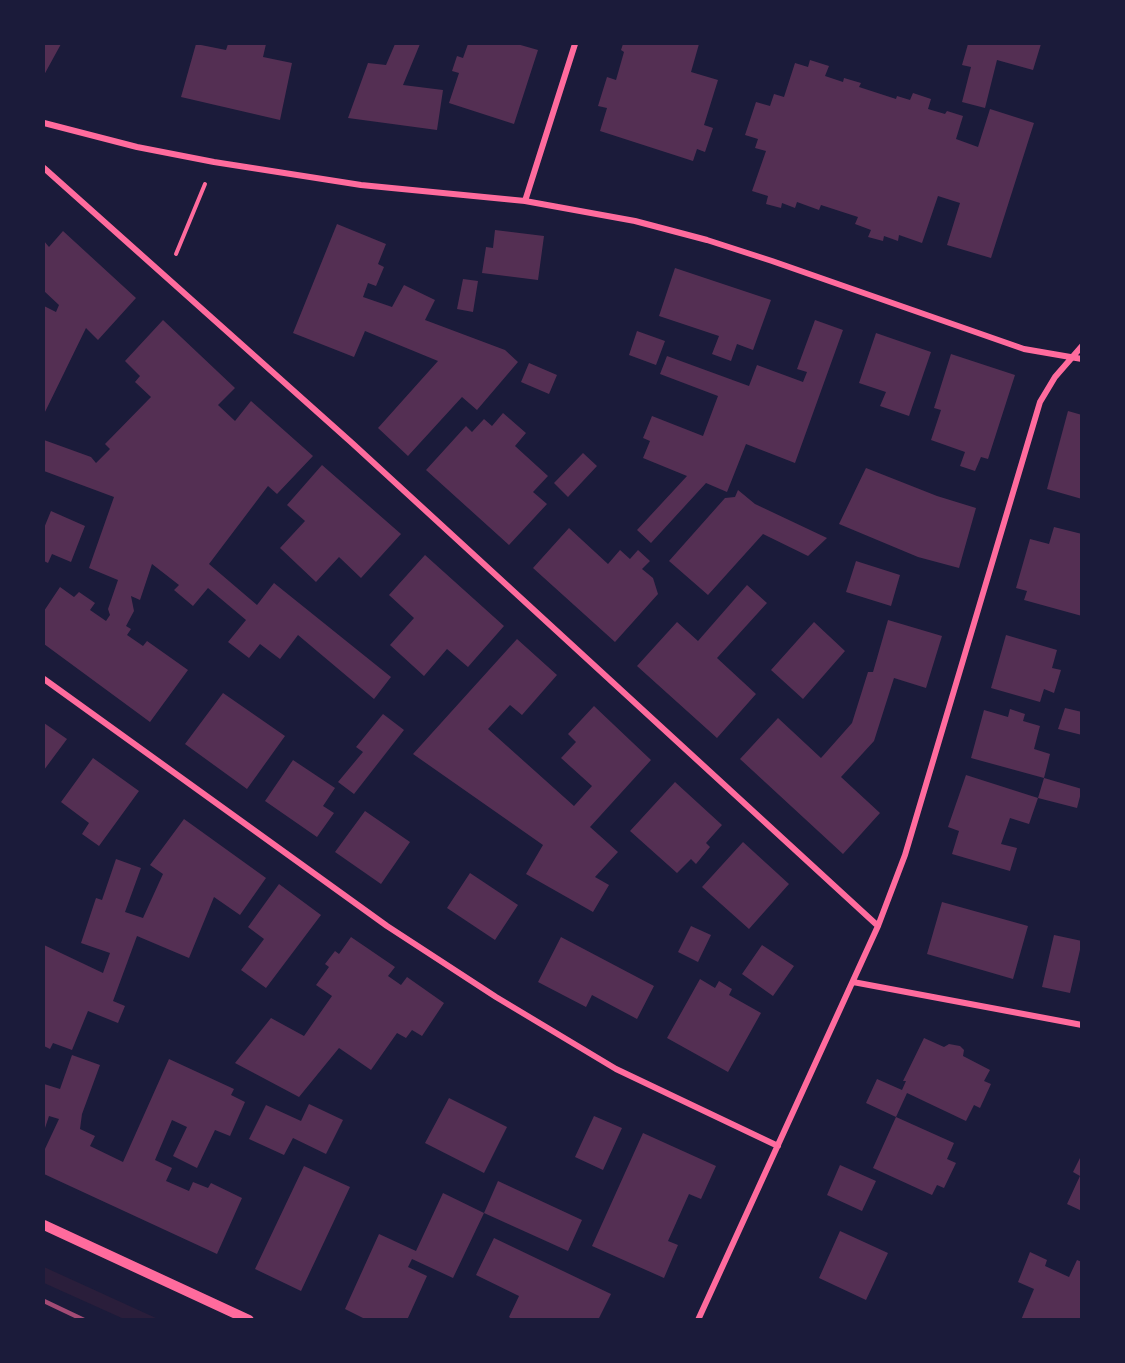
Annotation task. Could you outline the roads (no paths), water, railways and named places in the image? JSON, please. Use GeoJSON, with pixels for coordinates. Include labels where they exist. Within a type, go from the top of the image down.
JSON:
{"type":"FeatureCollection","features":[{"type":"Feature","properties":{"kind":"street"},"geometry":{"type":"LineString","coordinates":[[525,201],[575,44]]}},
{"type":"Feature","properties":{"kind":"street"},"geometry":{"type":"LineString","coordinates":[[44,123],[136,147],[214,162],[361,184],[525,201],[615,217],[707,240],[1024,349],[1082,359]]}},
{"type":"Feature","properties":{"kind":"street"},"geometry":{"type":"LineString","coordinates":[[44,168],[352,443],[878,926]]}},
{"type":"Feature","properties":{"kind":"street"},"geometry":{"type":"LineString","coordinates":[[698,1320],[878,926],[905,855],[1040,402],[1055,377],[1082,346]]}},
{"type":"Feature","properties":{"kind":"street"},"geometry":{"type":"LineString","coordinates":[[44,679],[387,926],[496,997],[616,1069],[778,1146]]}},
{"type":"Feature","properties":{"kind":"street"},"geometry":{"type":"LineString","coordinates":[[853,982],[1082,1025]]}},
{"type":"Feature","properties":{"kind":"street"},"geometry":{"type":"LineString","coordinates":[[44,1226],[249,1320]]}},
{"type":"Feature","properties":{"kind":"railway"},"geometry":{"type":"LineString","coordinates":[[44,1301],[84,1320]]}}]}
